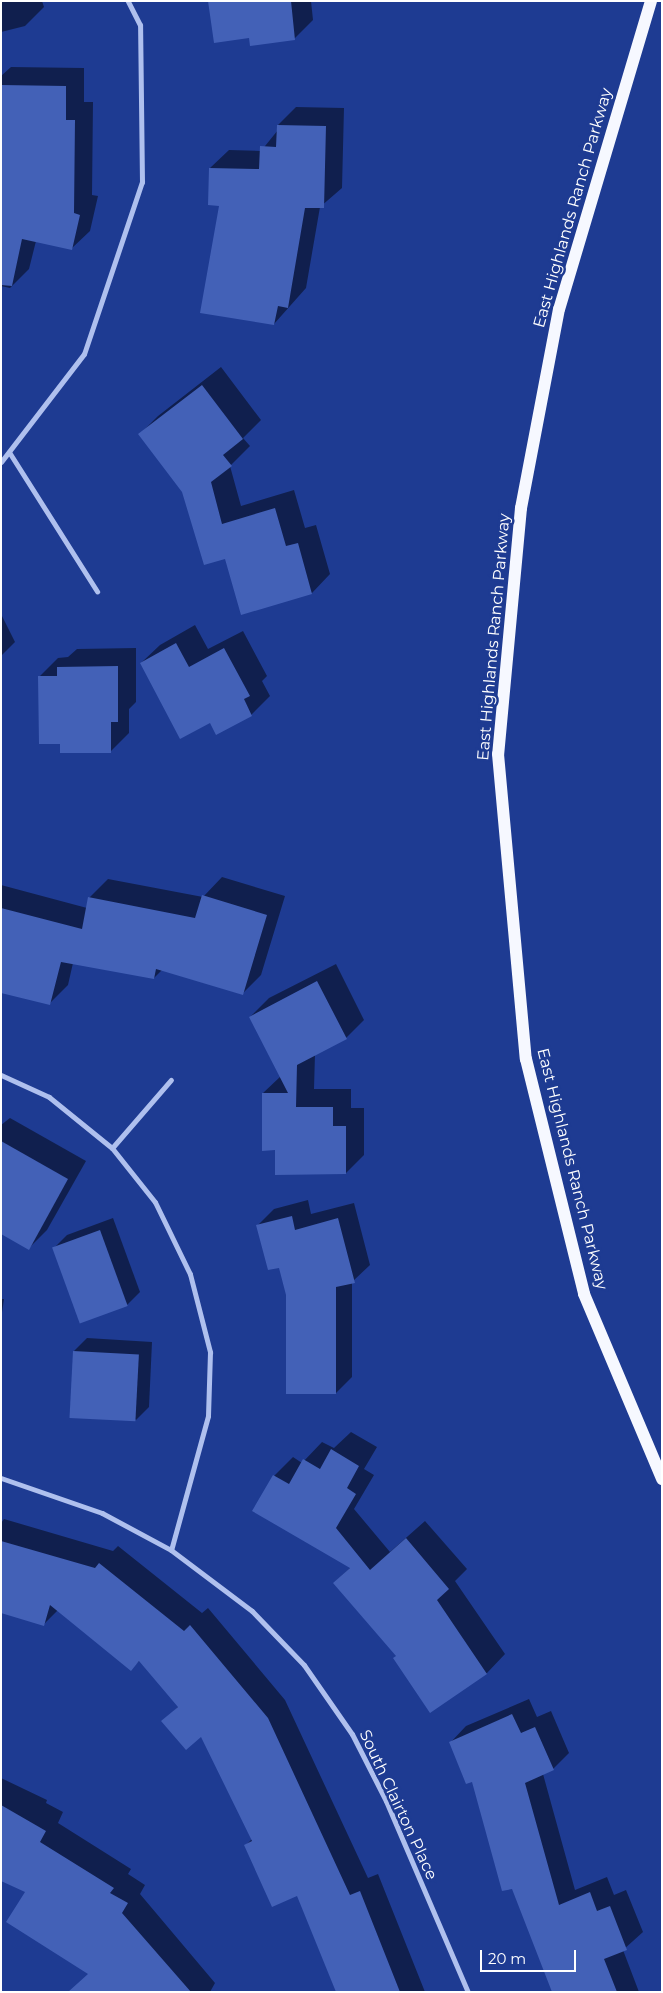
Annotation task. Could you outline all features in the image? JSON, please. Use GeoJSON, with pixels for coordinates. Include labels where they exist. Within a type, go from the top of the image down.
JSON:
{"type":"FeatureCollection","features":[{"type":"Feature","properties":{"kind":"main road","name":"East Highlands Ranch Parkway"},"geometry":{"type":"LineString","coordinates":[[651,1],[559,308],[521,508],[498,754],[526,1059],[584,1294],[662,1479]]}},
{"type":"Feature","properties":{"kind":"street"},"geometry":{"type":"LineString","coordinates":[[1,462],[84,354],[142,182],[140,25],[128,1]]}},
{"type":"Feature","properties":{"kind":"street"},"geometry":{"type":"LineString","coordinates":[[9,452],[97,591]]}},
{"type":"Feature","properties":{"kind":"street"},"geometry":{"type":"LineString","coordinates":[[1,1075],[48,1097],[112,1148],[156,1202],[190,1274],[210,1352],[208,1416],[171,1550]]}},
{"type":"Feature","properties":{"kind":"street"},"geometry":{"type":"LineString","coordinates":[[112,1148],[172,1080]]}},
{"type":"Feature","properties":{"kind":"street","name":"South Clairton Place"},"geometry":{"type":"LineString","coordinates":[[1,1478],[102,1513],[171,1550],[252,1611],[304,1665],[352,1734],[386,1801],[468,1992]]}},
{"type":"Feature","properties":{"kind":"building"},"geometry":{"type":"Polygon","coordinates":[[[208,1],[291,1],[295,40],[250,46],[249,38],[214,43],[208,1]]]}},
{"type":"Feature","properties":{"kind":"building"},"geometry":{"type":"Polygon","coordinates":[[[1,85],[66,86],[66,120],[75,120],[74,213],[80,215],[72,250],[22,239],[12,286],[1,285],[1,85]]]}},
{"type":"Feature","properties":{"kind":"building"},"geometry":{"type":"Polygon","coordinates":[[[277,125],[326,126],[324,208],[305,208],[288,308],[278,306],[274,325],[200,313],[219,206],[208,205],[209,168],[259,169],[260,146],[276,147],[277,125]]]}},
{"type":"Feature","properties":{"kind":"building"},"geometry":{"type":"Polygon","coordinates":[[[202,385],[243,439],[223,455],[232,466],[211,482],[222,524],[275,508],[286,546],[298,543],[312,594],[241,615],[225,559],[204,565],[182,492],[138,434],[202,385]]]}},
{"type":"Feature","properties":{"kind":"building"},"geometry":{"type":"Polygon","coordinates":[[[176,643],[189,667],[224,648],[250,696],[244,699],[252,716],[216,735],[210,723],[180,739],[140,663],[176,643]]]}},
{"type":"Feature","properties":{"kind":"building"},"geometry":{"type":"Polygon","coordinates":[[[118,666],[118,722],[111,722],[111,753],[60,753],[60,744],[39,744],[38,676],[57,676],[57,667],[118,666]]]}},
{"type":"Feature","properties":{"kind":"building"},"geometry":{"type":"Polygon","coordinates":[[[202,895],[267,915],[243,995],[156,969],[154,979],[61,962],[50,1005],[1,993],[1,908],[82,929],[88,897],[195,918],[202,895]]]}},
{"type":"Feature","properties":{"kind":"building"},"geometry":{"type":"Polygon","coordinates":[[[317,981],[347,1039],[297,1065],[296,1107],[333,1107],[333,1126],[346,1126],[346,1174],[275,1175],[275,1150],[262,1151],[262,1093],[288,1093],[249,1017],[317,981]]]}},
{"type":"Feature","properties":{"kind":"building"},"geometry":{"type":"Polygon","coordinates":[[[1,1141],[68,1179],[29,1250],[1,1234],[1,1141]]]}},
{"type":"Feature","properties":{"kind":"building"},"geometry":{"type":"Polygon","coordinates":[[[292,1216],[295,1230],[338,1218],[355,1283],[336,1287],[336,1394],[286,1394],[286,1295],[279,1268],[268,1270],[256,1225],[292,1216]]]}},
{"type":"Feature","properties":{"kind":"building"},"geometry":{"type":"Polygon","coordinates":[[[100,1230],[128,1306],[80,1324],[52,1247],[100,1230]]]}},
{"type":"Feature","properties":{"kind":"building"},"geometry":{"type":"Polygon","coordinates":[[[73,1351],[139,1354],[135,1421],[69,1418],[73,1351]]]}},
{"type":"Feature","properties":{"kind":"building"},"geometry":{"type":"Polygon","coordinates":[[[331,1449],[359,1466],[347,1488],[356,1494],[336,1528],[370,1570],[406,1538],[449,1589],[437,1600],[487,1674],[430,1713],[393,1658],[396,1656],[333,1583],[350,1568],[252,1511],[273,1475],[289,1484],[303,1459],[320,1469],[331,1449]]]}},
{"type":"Feature","properties":{"kind":"building"},"geometry":{"type":"Polygon","coordinates":[[[1,1541],[95,1568],[99,1563],[184,1631],[190,1625],[268,1718],[350,1895],[360,1891],[400,1992],[336,1992],[297,1896],[272,1907],[244,1845],[252,1841],[201,1737],[186,1750],[161,1721],[178,1707],[139,1661],[131,1671],[50,1605],[44,1626],[1,1613],[1,1541]]]}},
{"type":"Feature","properties":{"kind":"building"},"geometry":{"type":"Polygon","coordinates":[[[512,1714],[521,1733],[535,1727],[554,1770],[525,1783],[559,1905],[590,1892],[597,1911],[610,1906],[627,1950],[604,1959],[617,1992],[552,1992],[512,1889],[502,1891],[472,1782],[466,1784],[449,1742],[512,1714]]]}},
{"type":"Feature","properties":{"kind":"building"},"geometry":{"type":"Polygon","coordinates":[[[1,1805],[46,1831],[40,1842],[114,1888],[110,1893],[128,1903],[122,1913],[191,1992],[68,1992],[88,1974],[6,1922],[25,1892],[1,1881],[1,1805]]]}}]}
